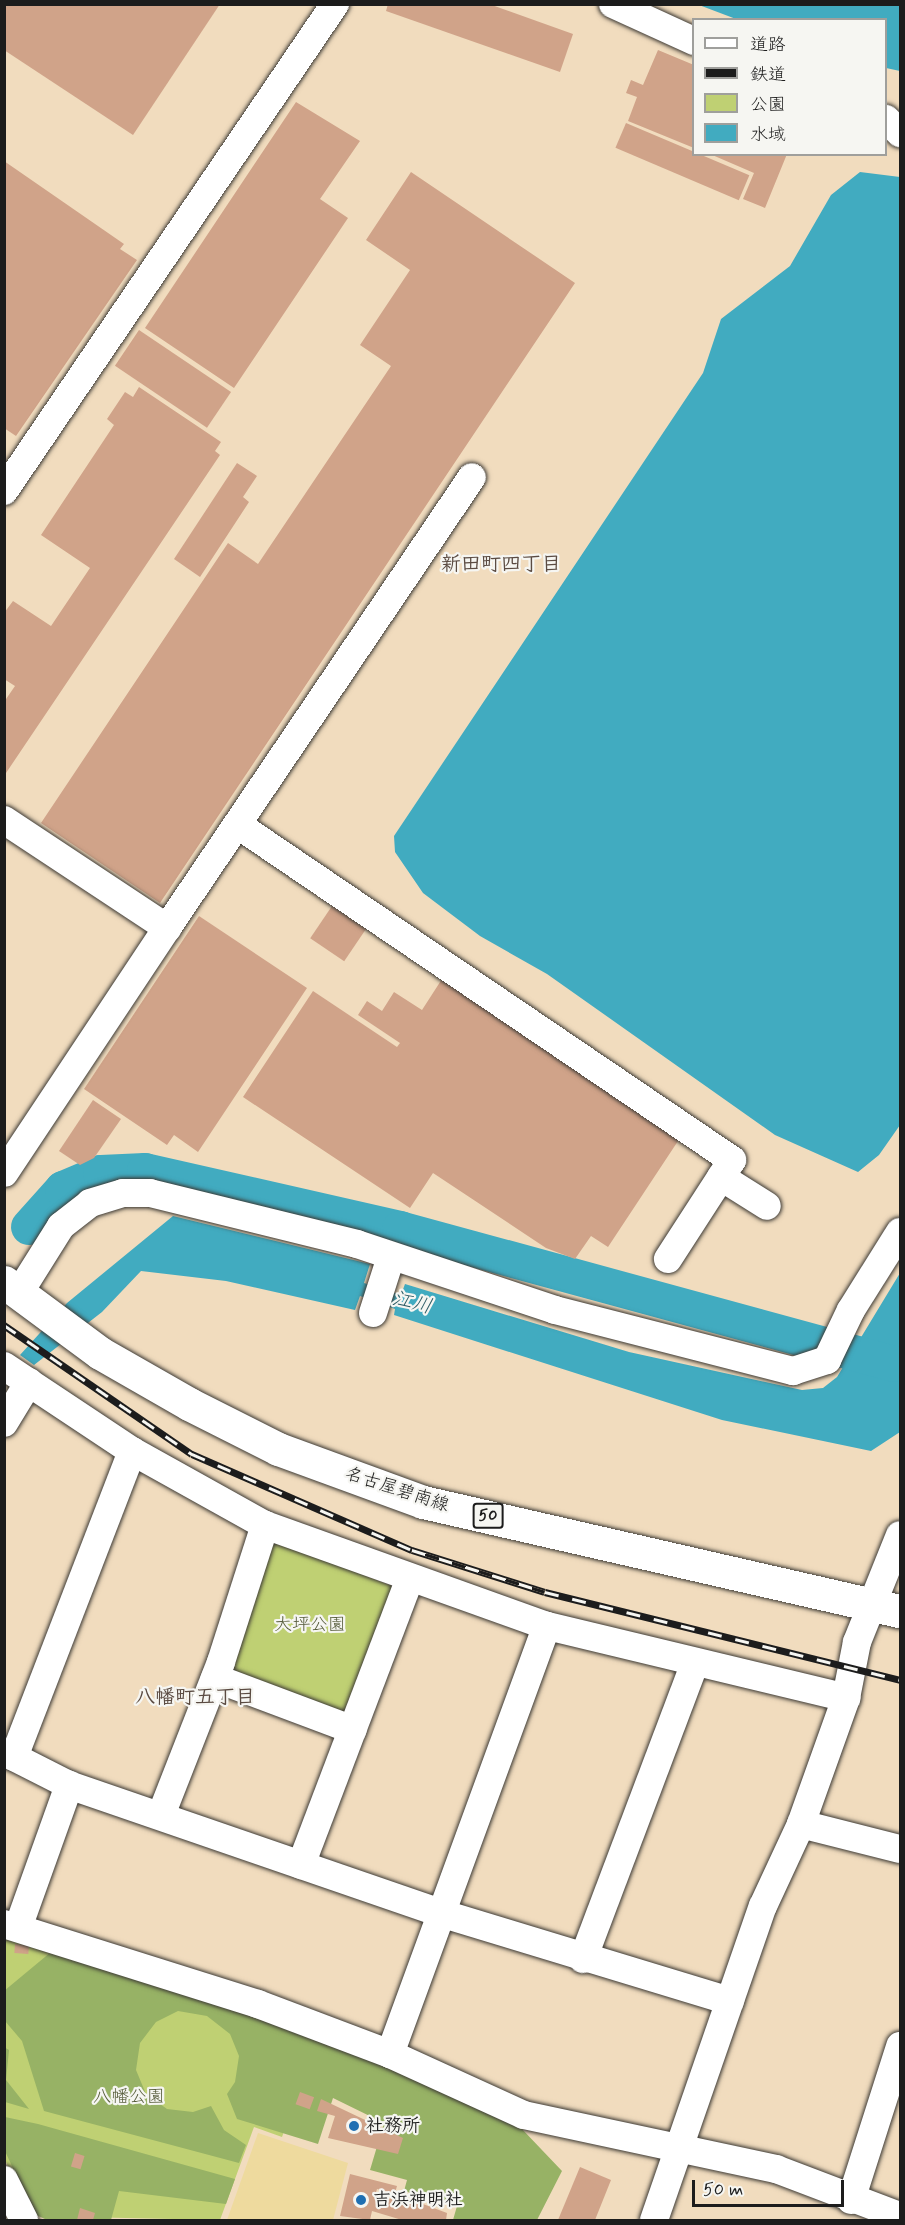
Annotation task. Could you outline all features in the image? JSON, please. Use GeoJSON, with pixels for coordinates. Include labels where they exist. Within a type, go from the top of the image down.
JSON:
{"type":"FeatureCollection","features":[{"type":"Feature","properties":{"kind":"main road","name":"名古屋碧南線"},"geometry":{"type":"LineString","coordinates":[[14,1290],[100,1353],[278,1449],[423,1502],[888,1608]]}},
{"type":"Feature","properties":{"kind":"street"},"geometry":{"type":"LineString","coordinates":[[4,491],[335,4]]}},
{"type":"Feature","properties":{"kind":"street"},"geometry":{"type":"LineString","coordinates":[[613,4],[692,41]]}},
{"type":"Feature","properties":{"kind":"street"},"geometry":{"type":"LineString","coordinates":[[887,121],[900,133]]}},
{"type":"Feature","properties":{"kind":"street"},"geometry":{"type":"LineString","coordinates":[[4,1173],[166,928],[472,477]]}},
{"type":"Feature","properties":{"kind":"street"},"geometry":{"type":"LineString","coordinates":[[4,820],[166,928]]}},
{"type":"Feature","properties":{"kind":"street"},"geometry":{"type":"LineString","coordinates":[[238,825],[732,1160],[668,1259]]}},
{"type":"Feature","properties":{"kind":"street"},"geometry":{"type":"LineString","coordinates":[[721,1177],[767,1206]]}},
{"type":"Feature","properties":{"kind":"street"},"geometry":{"type":"LineString","coordinates":[[14,1290],[61,1226],[90,1203],[123,1193],[150,1193],[391,1258],[555,1310],[793,1371],[827,1360],[851,1310],[900,1232]]}},
{"type":"Feature","properties":{"kind":"street"},"geometry":{"type":"LineString","coordinates":[[373,1313],[391,1258]]}},
{"type":"Feature","properties":{"kind":"street"},"geometry":{"type":"LineString","coordinates":[[4,1423],[14,1372],[132,1450],[265,1525],[409,1581],[546,1626],[846,1698]]}},
{"type":"Feature","properties":{"kind":"street"},"geometry":{"type":"LineString","coordinates":[[132,1450],[9,1754],[69,1785],[440,1913],[583,1959],[730,2001]]}},
{"type":"Feature","properties":{"kind":"street"},"geometry":{"type":"LineString","coordinates":[[160,1815],[215,1678],[265,1525]]}},
{"type":"Feature","properties":{"kind":"street"},"geometry":{"type":"LineString","coordinates":[[654,2220],[763,1906],[801,1824],[846,1698],[857,1642],[888,1608],[900,1535]]}},
{"type":"Feature","properties":{"kind":"street"},"geometry":{"type":"LineString","coordinates":[[302,1865],[409,1581]]}},
{"type":"Feature","properties":{"kind":"street"},"geometry":{"type":"LineString","coordinates":[[390,2054],[546,1626]]}},
{"type":"Feature","properties":{"kind":"street"},"geometry":{"type":"LineString","coordinates":[[583,1959],[695,1662]]}},
{"type":"Feature","properties":{"kind":"street"},"geometry":{"type":"LineString","coordinates":[[215,1678],[353,1730]]}},
{"type":"Feature","properties":{"kind":"street"},"geometry":{"type":"LineString","coordinates":[[69,1785],[12,1924],[390,2054],[524,2115],[776,2169],[851,2200],[900,2216]]}},
{"type":"Feature","properties":{"kind":"street"},"geometry":{"type":"LineString","coordinates":[[801,1824],[900,1849]]}},
{"type":"Feature","properties":{"kind":"street"},"geometry":{"type":"LineString","coordinates":[[851,2200],[900,2046]]}},
{"type":"Feature","properties":{"kind":"street"},"geometry":{"type":"LineString","coordinates":[[4,2180],[24,2220]]}},
{"type":"Feature","properties":{"kind":"green space","name":"大坪公園"},"geometry":{"type":"Polygon","coordinates":[[[272,1540],[392,1586],[343,1715],[223,1669],[272,1540]]]}},
{"type":"Feature","properties":{"kind":"green space","name":"八幡公園"},"geometry":{"type":"Polygon","coordinates":[[[5,1929],[318,2034],[282,2137],[254,2127],[220,2220],[32,2216],[5,2160],[5,1929]]]}},
{"type":"Feature","properties":{"kind":"green space"},"geometry":{"type":"Polygon","coordinates":[[[57,1947],[385,2064],[521,2128],[562,2171],[537,2220],[453,2220],[457,2206],[404,2191],[407,2180],[370,2170],[384,2123],[333,2098],[318,2144],[237,2119],[227,2094],[235,2082],[239,2056],[230,2034],[207,2016],[178,2011],[156,2022],[140,2043],[136,2070],[146,2094],[167,2109],[193,2112],[211,2106],[224,2130],[246,2145],[239,2163],[44,2111],[22,2041],[5,2021],[4,1991],[57,1947]]]}},
{"type":"Feature","properties":{"kind":"green space"},"geometry":{"type":"Polygon","coordinates":[[[4,2047],[9,2050],[6,2080],[29,2109],[5,2102],[4,2047]]]}},
{"type":"Feature","properties":{"kind":"green space"},"geometry":{"type":"Polygon","coordinates":[[[5,2117],[38,2124],[235,2179],[226,2204],[119,2191],[111,2220],[47,2220],[34,2214],[5,2151],[5,2117]]]}},
{"type":"Feature","properties":{"kind":"sand"},"geometry":{"type":"Polygon","coordinates":[[[258,2133],[348,2163],[333,2220],[227,2220],[258,2133]]]}},
{"type":"Feature","properties":{"kind":"water"},"geometry":{"type":"Polygon","coordinates":[[[699,5],[900,5],[900,71],[887,68],[887,18],[733,18],[699,5]]]}},
{"type":"Feature","properties":{"kind":"water"},"geometry":{"type":"Polygon","coordinates":[[[860,172],[900,177],[900,1125],[879,1155],[858,1172],[775,1135],[547,974],[480,936],[423,893],[395,852],[394,836],[703,373],[721,319],[790,266],[831,195],[860,172]]]}},
{"type":"Feature","properties":{"kind":"water","name":"江川"},"geometry":{"type":"Polygon","coordinates":[[[173,1216],[370,1264],[364,1283],[401,1295],[405,1284],[629,1352],[802,1390],[823,1388],[837,1377],[900,1273],[900,1432],[871,1451],[722,1420],[394,1315],[395,1309],[360,1296],[355,1310],[226,1281],[141,1271],[102,1312],[34,1365],[20,1355],[67,1303],[173,1216]]]}},
{"type":"Feature","properties":{"kind":"building"},"geometry":{"type":"Polygon","coordinates":[[[4,4],[220,4],[133,135],[4,50],[4,4]]]}},
{"type":"Feature","properties":{"kind":"building"},"geometry":{"type":"Polygon","coordinates":[[[388,4],[489,4],[573,34],[560,72],[386,11],[388,4]]]}},
{"type":"Feature","properties":{"kind":"building"},"geometry":{"type":"Polygon","coordinates":[[[658,50],[692,64],[692,147],[628,121],[637,97],[626,93],[631,80],[643,85],[658,50]]]}},
{"type":"Feature","properties":{"kind":"building"},"geometry":{"type":"Polygon","coordinates":[[[296,102],[360,141],[320,199],[348,218],[234,388],[145,328],[296,102]]]}},
{"type":"Feature","properties":{"kind":"building"},"geometry":{"type":"Polygon","coordinates":[[[626,123],[692,151],[692,156],[704,156],[749,175],[739,200],[615,148],[626,123]]]}},
{"type":"Feature","properties":{"kind":"building"},"geometry":{"type":"Polygon","coordinates":[[[715,156],[786,156],[765,208],[743,199],[754,173],[715,156]]]}},
{"type":"Feature","properties":{"kind":"building"},"geometry":{"type":"Polygon","coordinates":[[[4,161],[124,244],[120,249],[137,260],[16,436],[4,428],[4,161]]]}},
{"type":"Feature","properties":{"kind":"building"},"geometry":{"type":"Polygon","coordinates":[[[411,172],[575,283],[160,903],[41,823],[228,543],[258,564],[391,366],[360,345],[410,270],[366,240],[411,172]]]}},
{"type":"Feature","properties":{"kind":"building"},"geometry":{"type":"Polygon","coordinates":[[[139,330],[231,392],[207,428],[115,366],[139,330]]]}},
{"type":"Feature","properties":{"kind":"building"},"geometry":{"type":"Polygon","coordinates":[[[139,387],[221,442],[215,451],[220,455],[4,776],[4,702],[15,686],[4,679],[4,613],[13,601],[51,626],[90,568],[41,535],[114,425],[107,419],[125,392],[133,397],[139,387]]]}},
{"type":"Feature","properties":{"kind":"building"},"geometry":{"type":"Polygon","coordinates":[[[237,463],[257,476],[243,497],[249,502],[200,577],[174,559],[237,463]]]}},
{"type":"Feature","properties":{"kind":"building"},"geometry":{"type":"Polygon","coordinates":[[[332,906],[366,929],[344,961],[310,938],[332,906]]]}},
{"type":"Feature","properties":{"kind":"building"},"geometry":{"type":"Polygon","coordinates":[[[199,916],[307,988],[198,1152],[174,1135],[167,1145],[84,1089],[199,916]]]}},
{"type":"Feature","properties":{"kind":"building"},"geometry":{"type":"Polygon","coordinates":[[[442,979],[680,1138],[608,1247],[591,1236],[575,1259],[546,1248],[433,1173],[410,1208],[243,1097],[313,991],[397,1047],[400,1043],[358,1015],[367,1001],[382,1011],[394,992],[422,1010],[442,979]]]}},
{"type":"Feature","properties":{"kind":"building"},"geometry":{"type":"Polygon","coordinates":[[[93,1100],[121,1119],[94,1158],[80,1165],[59,1151],[93,1100]]]}},
{"type":"Feature","properties":{"kind":"building"},"geometry":{"type":"Polygon","coordinates":[[[15,1944],[29,1945],[28,1954],[14,1953],[15,1944]]]}},
{"type":"Feature","properties":{"kind":"building"},"geometry":{"type":"Polygon","coordinates":[[[300,2092],[314,2097],[310,2109],[296,2104],[300,2092]]]}},
{"type":"Feature","properties":{"kind":"building","name":"社務所"},"geometry":{"type":"Polygon","coordinates":[[[321,2099],[403,2138],[398,2154],[328,2138],[335,2116],[317,2111],[321,2099]]]}},
{"type":"Feature","properties":{"kind":"building"},"geometry":{"type":"Polygon","coordinates":[[[75,2153],[85,2156],[80,2169],[71,2166],[75,2153]]]}},
{"type":"Feature","properties":{"kind":"building"},"geometry":{"type":"Polygon","coordinates":[[[580,2167],[611,2180],[595,2220],[558,2220],[580,2167]]]}},
{"type":"Feature","properties":{"kind":"building"},"geometry":{"type":"Polygon","coordinates":[[[350,2174],[397,2186],[395,2193],[377,2189],[375,2196],[423,2204],[447,2213],[446,2220],[402,2220],[372,2211],[370,2220],[340,2216],[350,2174]]]}},
{"type":"Feature","properties":{"kind":"building"},"geometry":{"type":"Polygon","coordinates":[[[80,2208],[95,2213],[93,2220],[77,2220],[80,2208]]]}},
{"type":"Feature","properties":{"kind":"waterway"},"geometry":{"type":"LineString","coordinates":[[29,1227],[63,1189],[101,1173],[145,1171],[400,1229],[894,1364]]}},
{"type":"Feature","properties":{"kind":"railway"},"geometry":{"type":"LineString","coordinates":[[4,1325],[192,1454],[412,1550],[545,1592],[900,1680]]}},
{"type":"Feature","properties":{"kind":"place","name":"社務所"},"geometry":{"type":"Point","coordinates":[354,2126]}},
{"type":"Feature","properties":{"kind":"place","name":"吉浜神明社"},"geometry":{"type":"Point","coordinates":[361,2200]}},
{"type":"Feature","properties":{"kind":"district","name":"新田町四丁目"},"geometry":{"type":"Point","coordinates":[501,564]}},
{"type":"Feature","properties":{"kind":"district","name":"八幡町五丁目"},"geometry":{"type":"Point","coordinates":[195,1697]}}]}
